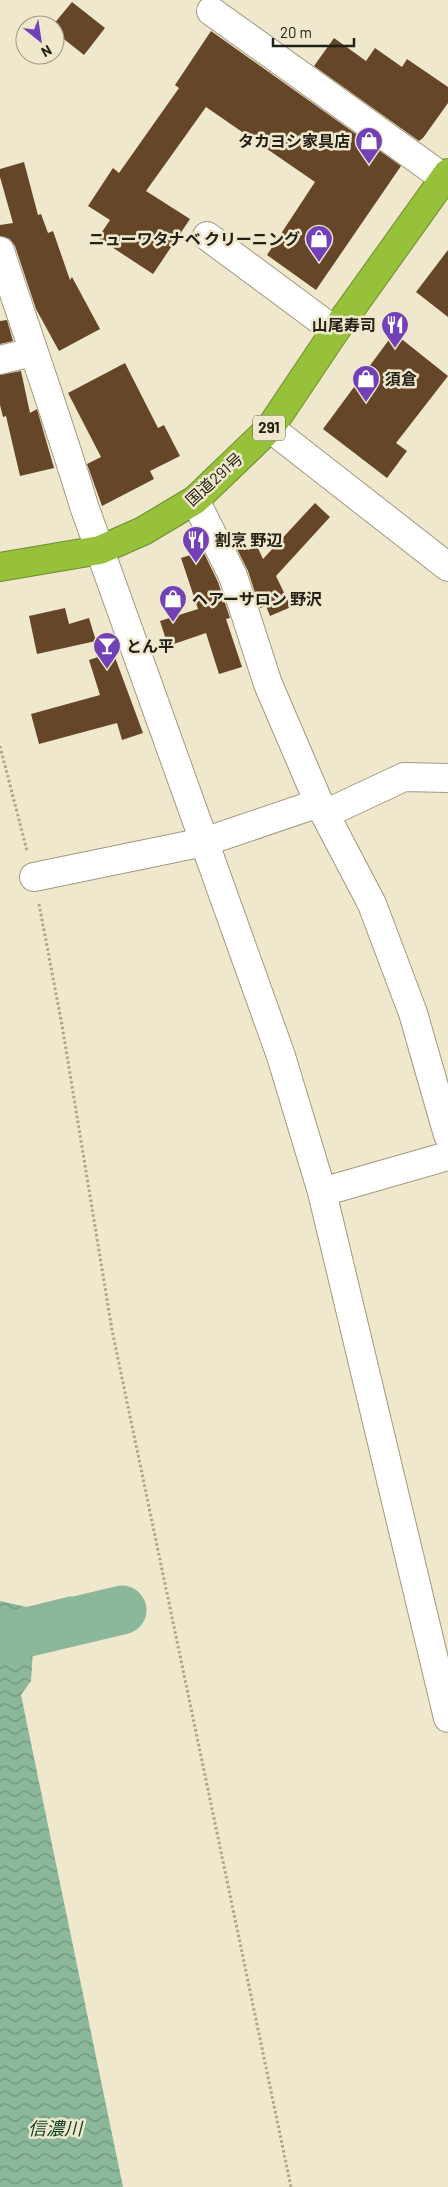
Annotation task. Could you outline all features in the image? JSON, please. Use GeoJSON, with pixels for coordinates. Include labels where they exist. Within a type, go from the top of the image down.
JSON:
{"type":"FeatureCollection","features":[{"type":"Feature","properties":{"kind":"highway","name":"国道291号"},"geometry":{"type":"LineString","coordinates":[[0,567],[100,550],[143,531],[195,500],[270,428],[334,331],[445,183]]}},
{"type":"Feature","properties":{"kind":"street"},"geometry":{"type":"LineString","coordinates":[[211,10],[445,183]]}},
{"type":"Feature","properties":{"kind":"street"},"geometry":{"type":"LineString","coordinates":[[207,236],[334,331]]}},
{"type":"Feature","properties":{"kind":"street"},"geometry":{"type":"LineString","coordinates":[[0,251],[33,352],[56,414],[84,506],[281,1056],[322,1192],[448,1718]]}},
{"type":"Feature","properties":{"kind":"street"},"geometry":{"type":"LineString","coordinates":[[0,360],[33,352]]}},
{"type":"Feature","properties":{"kind":"street"},"geometry":{"type":"LineString","coordinates":[[270,428],[448,567]]}},
{"type":"Feature","properties":{"kind":"street"},"geometry":{"type":"LineString","coordinates":[[195,500],[233,576],[268,684],[322,808],[375,913],[413,1013],[448,1135]]}},
{"type":"Feature","properties":{"kind":"street"},"geometry":{"type":"LineString","coordinates":[[34,877],[204,842],[322,808],[404,777],[448,778]]}},
{"type":"Feature","properties":{"kind":"street"},"geometry":{"type":"LineString","coordinates":[[322,1192],[448,1156]]}},
{"type":"Feature","properties":{"kind":"path"},"geometry":{"type":"LineString","coordinates":[[0,746],[34,877],[62,1025],[112,1330],[291,2187]]}},
{"type":"Feature","properties":{"kind":"water","name":"信濃川"},"geometry":{"type":"Polygon","coordinates":[[[71,1596],[80,1644],[33,1650],[31,1681],[21,1695],[123,2187],[0,2187],[0,1601],[27,1607],[71,1596]]]}},
{"type":"Feature","properties":{"kind":"building"},"geometry":{"type":"Polygon","coordinates":[[[72,2],[105,28],[84,55],[65,40],[65,15],[61,15],[72,2]]]}},
{"type":"Feature","properties":{"kind":"building"},"geometry":{"type":"Polygon","coordinates":[[[211,31],[401,166],[316,290],[267,255],[315,182],[206,107],[146,191],[190,219],[153,274],[98,238],[110,220],[88,206],[113,168],[119,173],[179,88],[175,85],[211,31]]]}},
{"type":"Feature","properties":{"kind":"building"},"geometry":{"type":"Polygon","coordinates":[[[334,38],[366,61],[375,48],[402,67],[407,59],[448,87],[448,103],[423,138],[419,141],[314,66],[334,38]]]}},
{"type":"Feature","properties":{"kind":"building"},"geometry":{"type":"Polygon","coordinates":[[[24,162],[38,215],[41,214],[48,233],[53,231],[70,280],[72,277],[100,329],[59,351],[36,309],[15,246],[10,239],[0,236],[0,225],[13,223],[0,177],[0,169],[24,162]]]}},
{"type":"Feature","properties":{"kind":"building"},"geometry":{"type":"Polygon","coordinates":[[[448,250],[448,317],[416,292],[448,250]]]}},
{"type":"Feature","properties":{"kind":"building"},"geometry":{"type":"Polygon","coordinates":[[[7,320],[13,341],[0,344],[0,321],[7,320]]]}},
{"type":"Feature","properties":{"kind":"building"},"geometry":{"type":"Polygon","coordinates":[[[394,333],[448,376],[396,443],[407,451],[387,478],[323,429],[394,333]]]}},
{"type":"Feature","properties":{"kind":"building"},"geometry":{"type":"Polygon","coordinates":[[[125,363],[158,428],[164,425],[180,456],[150,471],[154,479],[102,506],[87,464],[101,457],[68,393],[125,363]]]}},
{"type":"Feature","properties":{"kind":"building"},"geometry":{"type":"Polygon","coordinates":[[[21,371],[30,413],[37,409],[54,468],[20,476],[6,416],[3,417],[0,405],[0,375],[21,371]]]}},
{"type":"Feature","properties":{"kind":"building"},"geometry":{"type":"Polygon","coordinates":[[[315,503],[330,517],[276,576],[291,607],[270,616],[266,606],[260,608],[248,571],[233,541],[242,538],[248,550],[257,546],[263,559],[315,503]]]}},
{"type":"Feature","properties":{"kind":"building"},"geometry":{"type":"Polygon","coordinates":[[[203,551],[218,582],[230,618],[226,619],[242,667],[219,674],[206,633],[168,646],[160,621],[198,609],[181,558],[203,551]]]}},
{"type":"Feature","properties":{"kind":"building"},"geometry":{"type":"Polygon","coordinates":[[[65,608],[69,624],[89,618],[96,641],[37,654],[29,616],[65,608]]]}},
{"type":"Feature","properties":{"kind":"building"},"geometry":{"type":"Polygon","coordinates":[[[113,652],[143,733],[122,740],[117,723],[39,744],[31,714],[100,695],[89,660],[113,652]]]}},
{"type":"Feature","properties":{"kind":"waterway"},"geometry":{"type":"LineString","coordinates":[[0,1639],[122,1610]]}},
{"type":"Feature","properties":{"kind":"place","name":"タカヨシ家具店"},"geometry":{"type":"Point","coordinates":[369,165]}},
{"type":"Feature","properties":{"kind":"place","name":"ニューワタナベ クリーニング"},"geometry":{"type":"Point","coordinates":[319,263]}},
{"type":"Feature","properties":{"kind":"place","name":"山尾寿司"},"geometry":{"type":"Point","coordinates":[395,349]}},
{"type":"Feature","properties":{"kind":"place","name":"須倉"},"geometry":{"type":"Point","coordinates":[366,403]}},
{"type":"Feature","properties":{"kind":"place","name":"割烹 野辺"},"geometry":{"type":"Point","coordinates":[196,564]}},
{"type":"Feature","properties":{"kind":"place","name":"ヘアーサロン 野沢"},"geometry":{"type":"Point","coordinates":[173,623]}},
{"type":"Feature","properties":{"kind":"place","name":"とん平"},"geometry":{"type":"Point","coordinates":[107,670]}}]}
